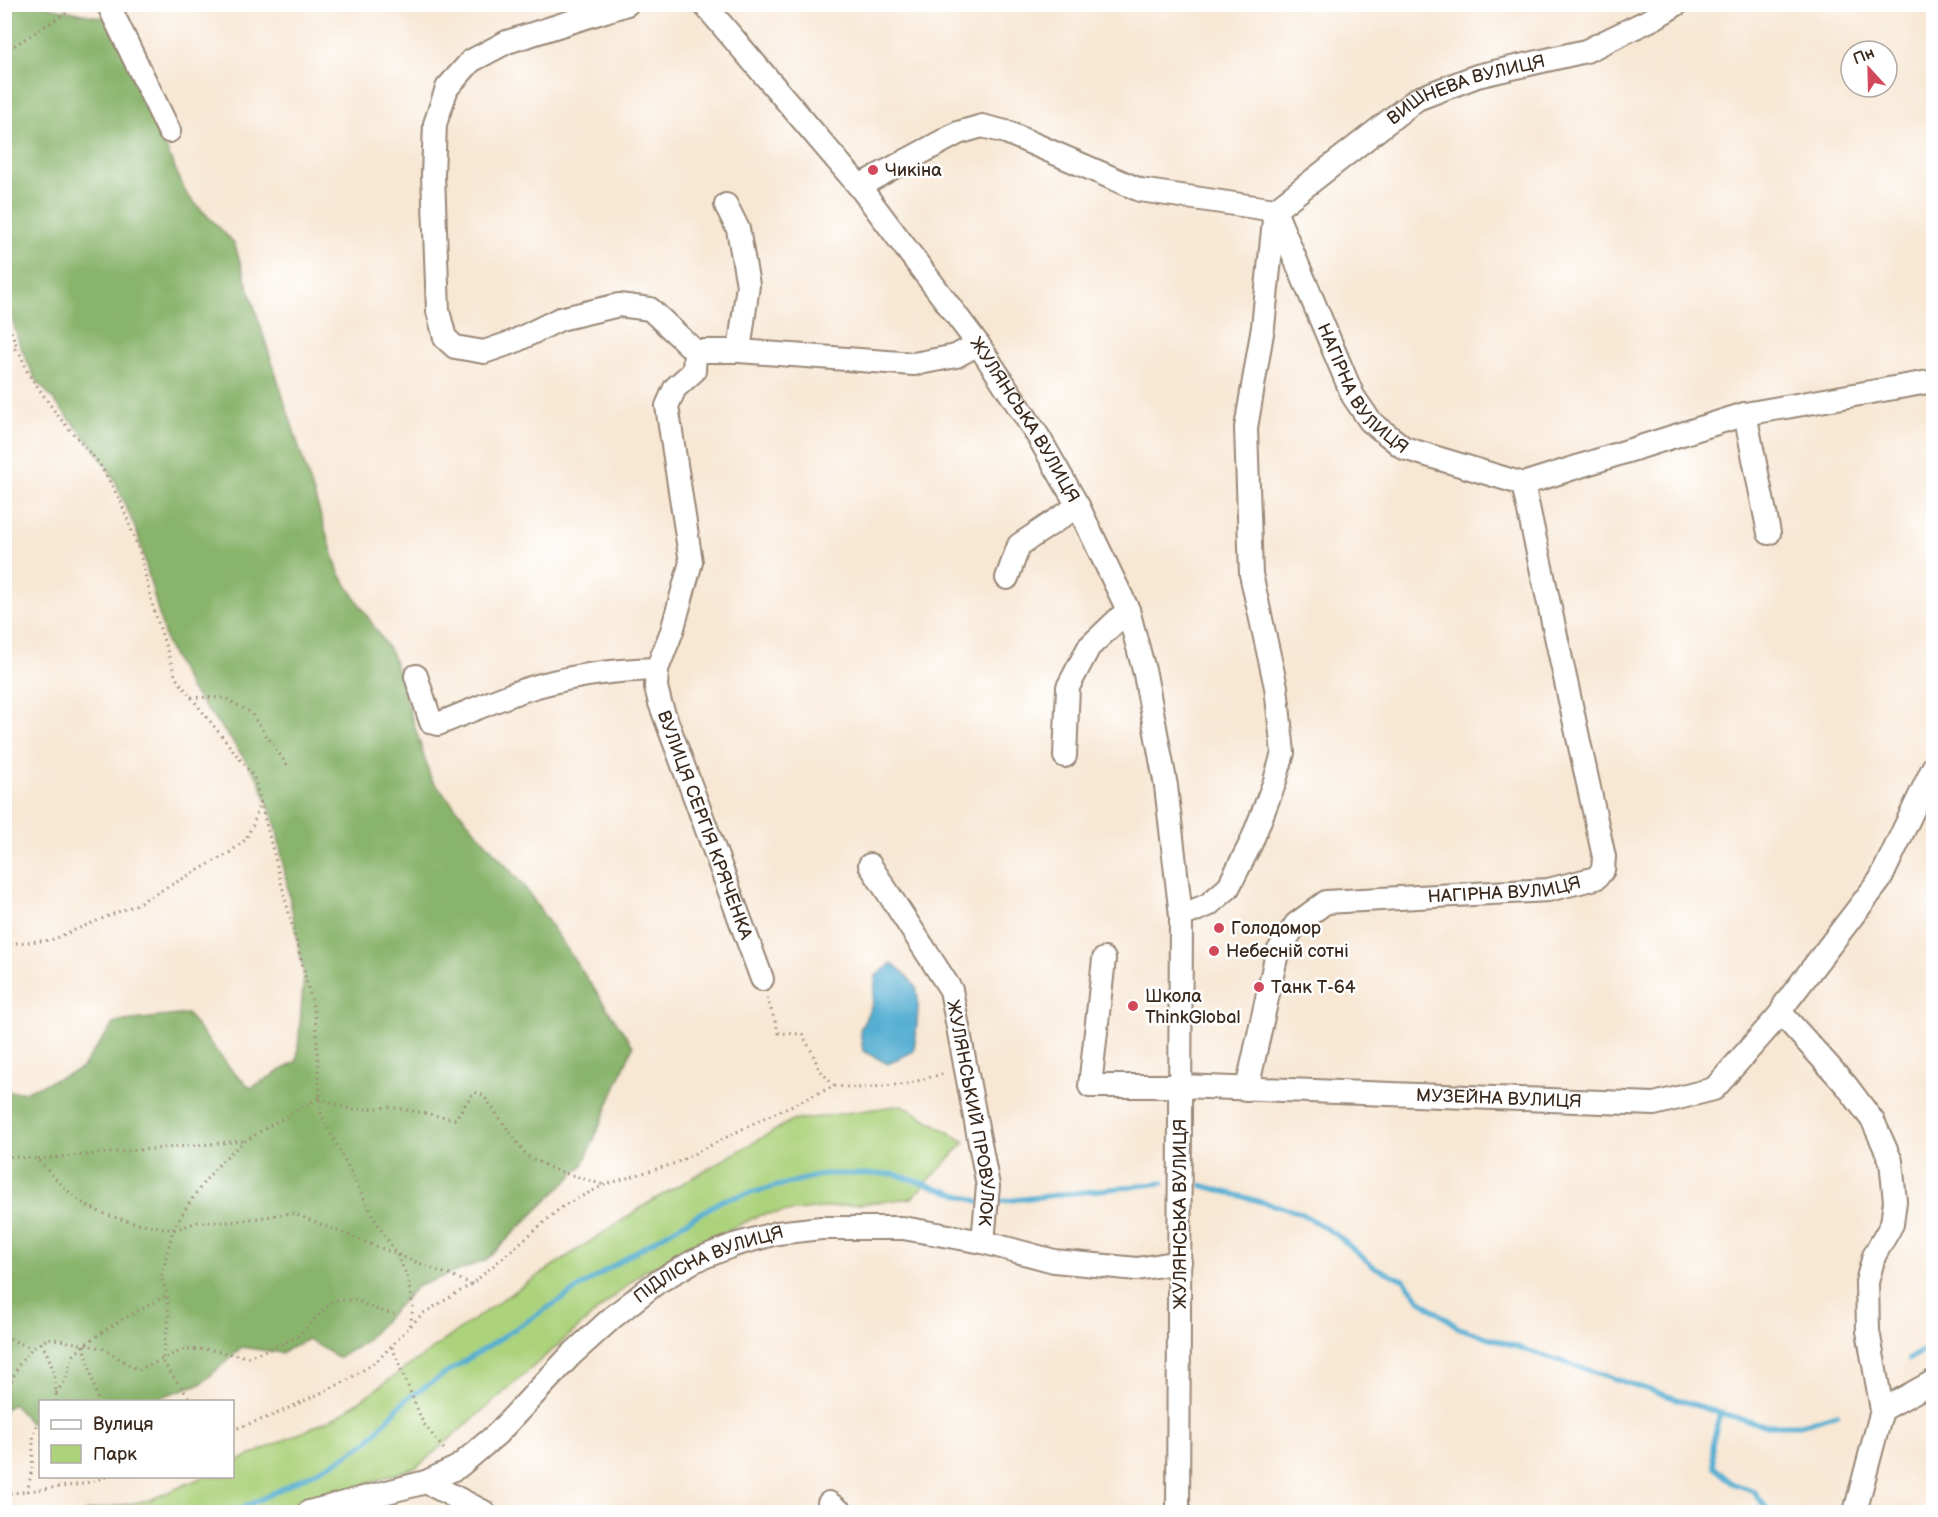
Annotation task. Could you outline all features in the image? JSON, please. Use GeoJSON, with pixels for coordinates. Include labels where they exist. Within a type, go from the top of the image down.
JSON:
{"type":"FeatureCollection","features":[{"type":"Feature","properties":{"kind":"street"},"geometry":{"type":"LineString","coordinates":[[108,4],[169,131]]}},
{"type":"Feature","properties":{"kind":"street"},"geometry":{"type":"LineString","coordinates":[[627,4],[507,42],[471,61],[447,88],[435,124],[433,175],[438,311],[445,338],[454,347],[484,352],[513,342],[560,320],[619,306],[650,309],[695,351],[739,351],[914,364],[956,356],[978,344]]}},
{"type":"Feature","properties":{"kind":"street","name":"ВИШНЕВА ВУЛИЦЯ"},"geometry":{"type":"LineString","coordinates":[[1275,210],[1417,99],[1477,76],[1587,51],[1656,17],[1677,4]]}},
{"type":"Feature","properties":{"kind":"street","name":"ЖУЛЯНСЬКА ВУЛИЦЯ"},"geometry":{"type":"LineString","coordinates":[[706,5],[859,186],[978,344],[1038,436],[1078,506],[1128,610],[1145,674],[1166,786],[1181,916],[1178,1512]]}},
{"type":"Feature","properties":{"kind":"street"},"geometry":{"type":"LineString","coordinates":[[859,186],[958,133],[982,126],[1006,132],[1140,190],[1275,210],[1263,327],[1246,428],[1251,574],[1276,687],[1283,753],[1274,784],[1251,843],[1228,888],[1208,905],[1181,916]]}},
{"type":"Feature","properties":{"kind":"street"},"geometry":{"type":"LineString","coordinates":[[726,205],[738,229],[748,285],[739,351]]}},
{"type":"Feature","properties":{"kind":"street","name":"НАГІРНА ВУЛИЦЯ"},"geometry":{"type":"LineString","coordinates":[[1247,1089],[1277,953],[1296,924],[1326,902],[1548,890],[1596,878],[1603,870],[1601,845],[1523,484],[1404,448],[1370,421],[1353,396],[1275,210]]}},
{"type":"Feature","properties":{"kind":"street","name":"ВУЛИЦЯ СЕРГІЯ КРЯЧЕНКА"},"geometry":{"type":"LineString","coordinates":[[695,351],[694,370],[675,388],[667,406],[691,562],[672,631],[657,669],[656,687],[762,979]]}},
{"type":"Feature","properties":{"kind":"street"},"geometry":{"type":"LineString","coordinates":[[1523,484],[1745,414],[1934,381]]}},
{"type":"Feature","properties":{"kind":"street"},"geometry":{"type":"LineString","coordinates":[[1745,414],[1769,533]]}},
{"type":"Feature","properties":{"kind":"street"},"geometry":{"type":"LineString","coordinates":[[1007,578],[1019,545],[1078,506]]}},
{"type":"Feature","properties":{"kind":"street"},"geometry":{"type":"LineString","coordinates":[[1065,756],[1068,687],[1089,647],[1128,610]]}},
{"type":"Feature","properties":{"kind":"street"},"geometry":{"type":"LineString","coordinates":[[416,676],[431,722],[438,724],[524,690],[597,673],[657,669]]}},
{"type":"Feature","properties":{"kind":"street","name":"МУЗЕЙНА ВУЛИЦЯ"},"geometry":{"type":"LineString","coordinates":[[1104,959],[1090,1086],[1181,1086],[1654,1104],[1714,1089],[1782,1013],[1785,1004],[1880,880],[1934,766]]}},
{"type":"Feature","properties":{"kind":"street","name":"ЖУЛЯНСЬКИЙ ПРОВУЛОК"},"geometry":{"type":"LineString","coordinates":[[870,865],[951,990],[988,1186],[983,1242]]}},
{"type":"Feature","properties":{"kind":"street"},"geometry":{"type":"LineString","coordinates":[[1782,1013],[1846,1085],[1873,1121],[1891,1161],[1895,1201],[1892,1224],[1874,1256],[1867,1282],[1868,1331],[1882,1410],[1855,1512]]}},
{"type":"Feature","properties":{"kind":"street","name":"ПІДЛІСНА ВУЛИЦЯ"},"geometry":{"type":"LineString","coordinates":[[309,1512],[426,1482],[458,1467],[497,1434],[571,1355],[613,1317],[656,1283],[694,1261],[734,1245],[777,1233],[821,1228],[903,1228],[983,1242],[1054,1261],[1137,1269],[1180,1262]]}},
{"type":"Feature","properties":{"kind":"street"},"geometry":{"type":"LineString","coordinates":[[1882,1410],[1934,1381]]}},
{"type":"Feature","properties":{"kind":"street"},"geometry":{"type":"LineString","coordinates":[[426,1482],[484,1512]]}},
{"type":"Feature","properties":{"kind":"path"},"geometry":{"type":"LineString","coordinates":[[4,52],[80,4]]}},
{"type":"Feature","properties":{"kind":"path"},"geometry":{"type":"LineString","coordinates":[[4,315],[28,373],[58,416],[99,463],[121,502],[140,553],[153,607],[176,678],[254,777],[315,1014],[321,1114],[374,1218],[407,1276],[413,1306],[410,1328]]}},
{"type":"Feature","properties":{"kind":"path"},"geometry":{"type":"LineString","coordinates":[[4,342],[20,352]]}},
{"type":"Feature","properties":{"kind":"path"},"geometry":{"type":"LineString","coordinates":[[191,697],[225,698],[250,712],[287,765]]}},
{"type":"Feature","properties":{"kind":"path"},"geometry":{"type":"LineString","coordinates":[[4,944],[51,940],[135,905],[229,853],[245,840],[253,825],[260,801]]}},
{"type":"Feature","properties":{"kind":"path"},"geometry":{"type":"LineString","coordinates":[[762,979],[769,1008],[779,1033],[802,1034],[819,1069],[834,1086]]}},
{"type":"Feature","properties":{"kind":"path"},"geometry":{"type":"LineString","coordinates":[[234,1429],[274,1415],[346,1381],[377,1361],[423,1314],[472,1284],[563,1206],[604,1185],[676,1163],[760,1119],[834,1086],[861,1088],[906,1084],[948,1072],[967,1081]]}},
{"type":"Feature","properties":{"kind":"path"},"geometry":{"type":"LineString","coordinates":[[319,1098],[352,1110],[391,1107],[454,1119],[474,1092],[483,1095],[527,1156],[555,1170],[604,1185]]}},
{"type":"Feature","properties":{"kind":"path"},"geometry":{"type":"LineString","coordinates":[[191,1400],[162,1361],[169,1317],[167,1295],[161,1277],[173,1230],[186,1206],[211,1174],[245,1141],[319,1098]]}},
{"type":"Feature","properties":{"kind":"path"},"geometry":{"type":"LineString","coordinates":[[4,1156],[37,1159],[245,1141]]}},
{"type":"Feature","properties":{"kind":"path"},"geometry":{"type":"LineString","coordinates":[[37,1159],[65,1188],[91,1208],[121,1219],[173,1230],[198,1222],[230,1222],[292,1213],[472,1284]]}},
{"type":"Feature","properties":{"kind":"path"},"geometry":{"type":"LineString","coordinates":[[56,1393],[65,1381],[73,1356],[84,1345],[116,1323],[167,1295]]}},
{"type":"Feature","properties":{"kind":"path"},"geometry":{"type":"LineString","coordinates":[[4,1398],[18,1366],[32,1348],[50,1338],[102,1348],[138,1370],[183,1350],[205,1349],[248,1357],[296,1338],[334,1300],[357,1300],[375,1309],[394,1314]]}},
{"type":"Feature","properties":{"kind":"path"},"geometry":{"type":"LineString","coordinates":[[4,1337],[32,1348]]}},
{"type":"Feature","properties":{"kind":"path"},"geometry":{"type":"LineString","coordinates":[[40,1343],[49,1356],[56,1400]]}},
{"type":"Feature","properties":{"kind":"path"},"geometry":{"type":"LineString","coordinates":[[84,1345],[98,1400]]}},
{"type":"Feature","properties":{"kind":"path"},"geometry":{"type":"LineString","coordinates":[[392,1347],[423,1423],[458,1467]]}},
{"type":"Feature","properties":{"kind":"path"},"geometry":{"type":"LineString","coordinates":[[27,1492],[32,1466],[33,1439],[39,1423]]}},
{"type":"Feature","properties":{"kind":"path"},"geometry":{"type":"LineString","coordinates":[[4,1494],[83,1484],[102,1478]]}},
{"type":"Feature","properties":{"kind":"green space"},"geometry":{"type":"Polygon","coordinates":[[[34,4],[108,19],[187,195],[234,243],[339,573],[392,654],[431,779],[526,889],[633,1046],[583,1165],[486,1260],[416,1287],[363,1343],[339,1358],[308,1339],[281,1353],[242,1347],[202,1383],[152,1400],[39,1400],[39,1433],[13,1404],[5,1409],[5,1092],[24,1092],[81,1069],[115,1022],[187,1014],[233,1072],[251,1088],[297,1061],[304,974],[276,826],[259,780],[230,738],[191,690],[167,645],[138,535],[114,478],[95,449],[35,378],[19,343],[5,294],[5,5],[34,4]]]}},
{"type":"Feature","properties":{"kind":"green space"},"geometry":{"type":"Polygon","coordinates":[[[902,1105],[965,1142],[912,1198],[760,1215],[644,1271],[417,1467],[281,1512],[84,1512],[150,1500],[201,1478],[234,1478],[234,1463],[338,1416],[504,1298],[650,1202],[791,1121],[902,1105]]]}},
{"type":"Feature","properties":{"kind":"water"},"geometry":{"type":"Polygon","coordinates":[[[892,963],[915,986],[918,1008],[914,1051],[888,1064],[863,1051],[860,1030],[872,1005],[876,976],[892,963]]]}},
{"type":"Feature","properties":{"kind":"waterway"},"geometry":{"type":"LineString","coordinates":[[235,1512],[343,1458],[367,1442],[406,1399],[630,1255],[723,1200],[824,1174],[894,1174],[981,1202]]}},
{"type":"Feature","properties":{"kind":"waterway"},"geometry":{"type":"LineString","coordinates":[[995,1202],[1163,1183]]}},
{"type":"Feature","properties":{"kind":"waterway"},"geometry":{"type":"LineString","coordinates":[[1201,1185],[1301,1213],[1338,1236],[1374,1267],[1404,1280],[1420,1300],[1459,1328],[1720,1413],[1764,1425],[1800,1425],[1837,1414]]}},
{"type":"Feature","properties":{"kind":"waterway"},"geometry":{"type":"LineString","coordinates":[[1909,1359],[1934,1345]]}},
{"type":"Feature","properties":{"kind":"waterway"},"geometry":{"type":"LineString","coordinates":[[1720,1413],[1712,1446],[1714,1467],[1732,1483],[1754,1491],[1767,1509],[1773,1512]]}},
{"type":"Feature","properties":{"kind":"place","name":"Чикіна"},"geometry":{"type":"Point","coordinates":[873,170]}},
{"type":"Feature","properties":{"kind":"place","name":"Голодомор"},"geometry":{"type":"Point","coordinates":[1219,928]}},
{"type":"Feature","properties":{"kind":"place","name":"Небесній сотні"},"geometry":{"type":"Point","coordinates":[1214,951]}},
{"type":"Feature","properties":{"kind":"place","name":"Танк Т-64"},"geometry":{"type":"Point","coordinates":[1259,987]}},
{"type":"Feature","properties":{"kind":"place","name":"Школа ThinkGlobal"},"geometry":{"type":"Point","coordinates":[1133,1006]}}]}
